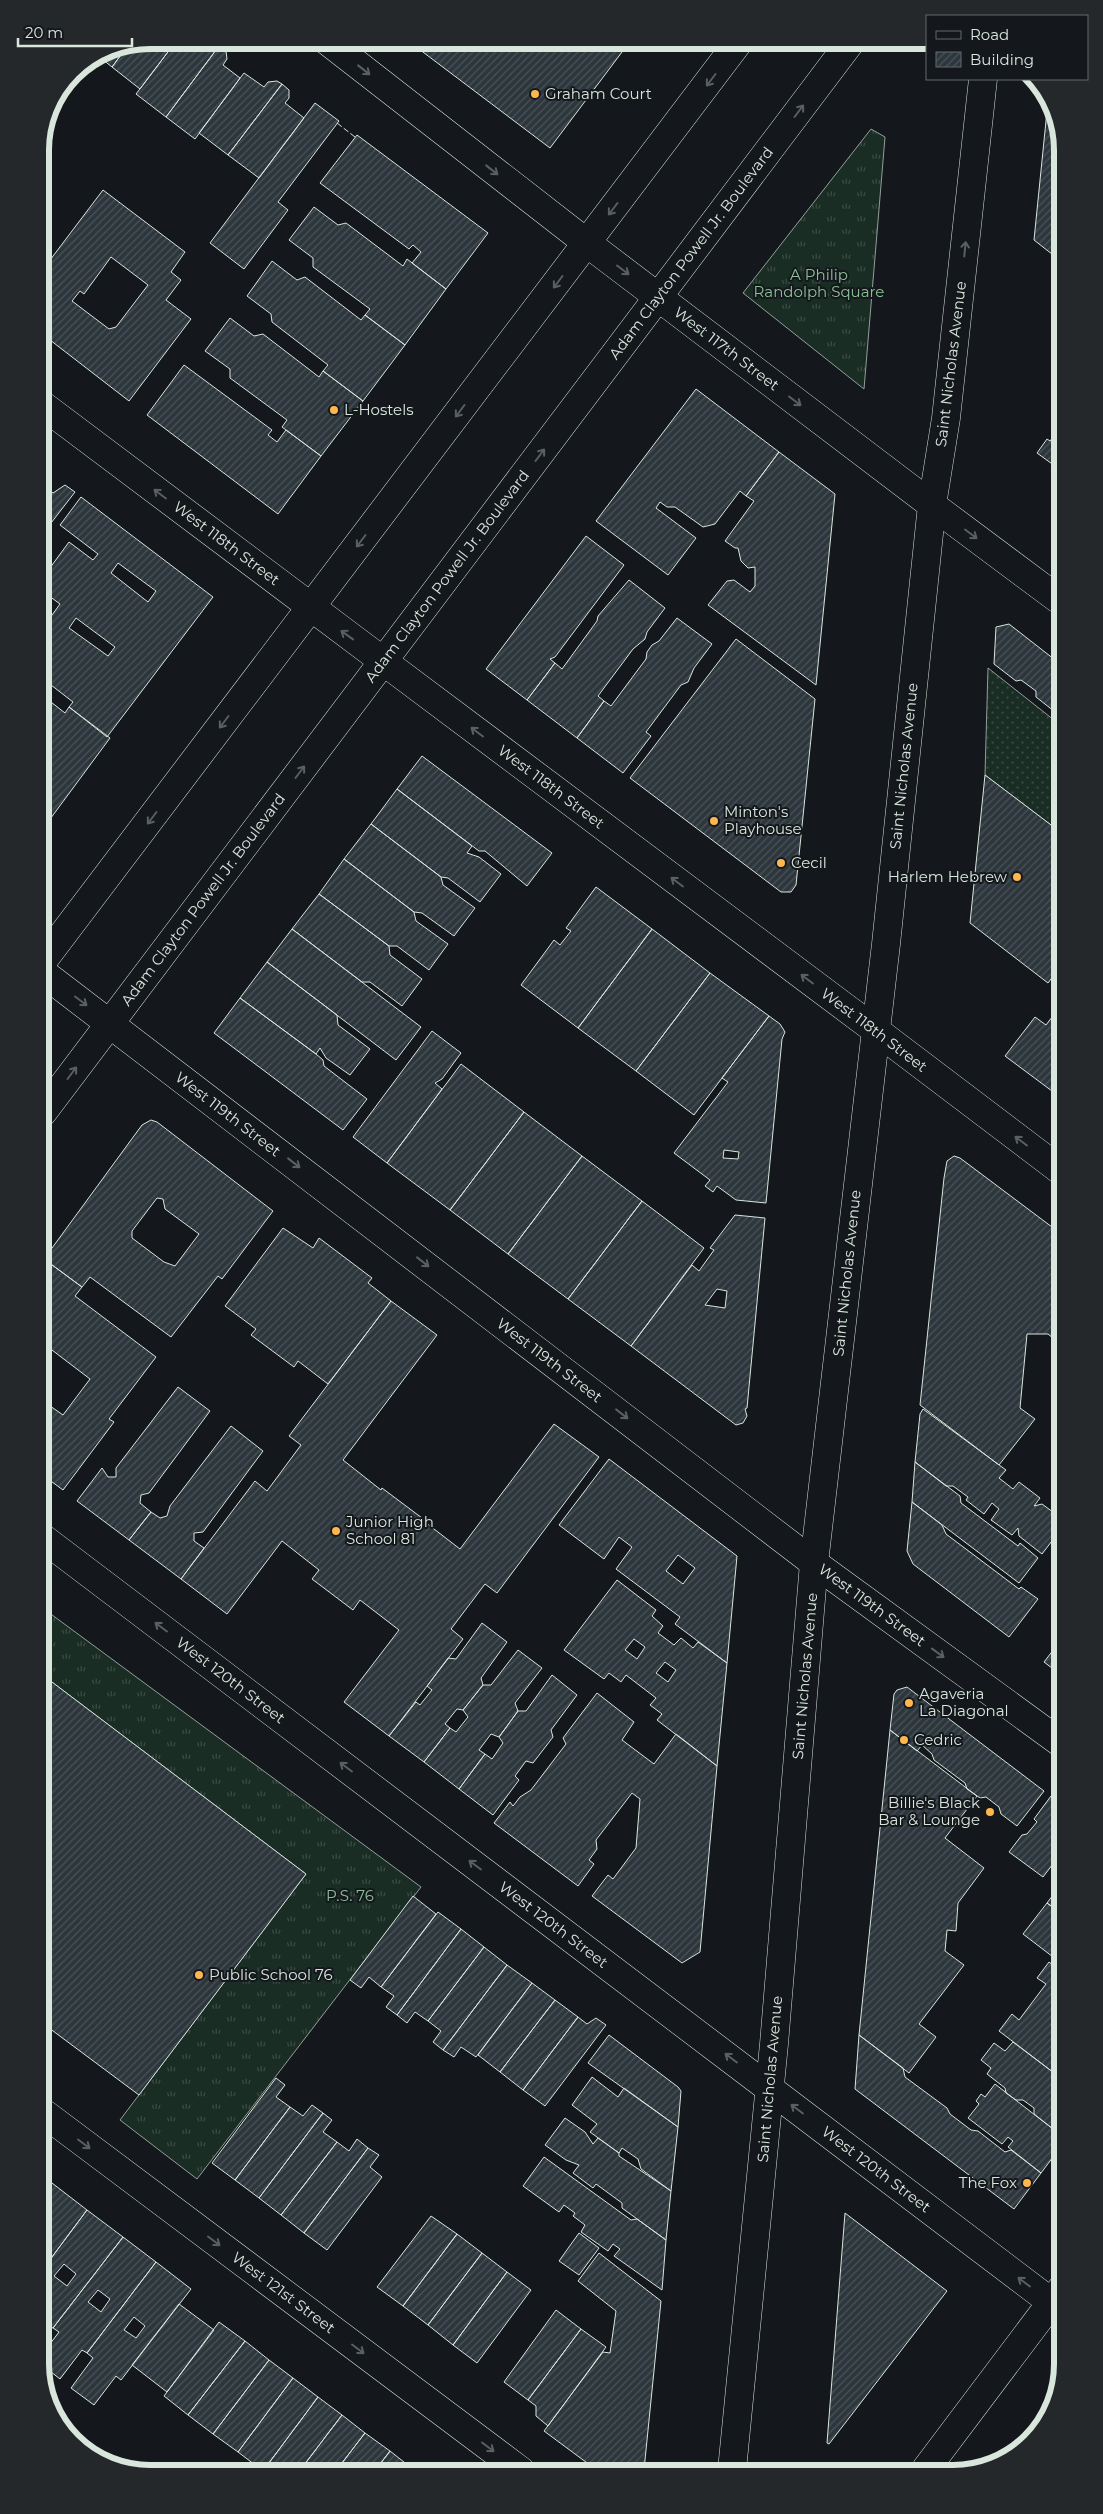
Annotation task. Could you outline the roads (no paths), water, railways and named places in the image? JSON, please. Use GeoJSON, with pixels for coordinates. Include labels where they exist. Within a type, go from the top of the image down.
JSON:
{"type":"FeatureCollection","features":[{"type":"Feature","properties":{"kind":"main road","name":"West 117th Street"},"geometry":{"type":"LineString","coordinates":[[338,49],[588,243],[1054,596]]}},
{"type":"Feature","properties":{"kind":"main road"},"geometry":{"type":"LineString","coordinates":[[49,953],[733,49]]}},
{"type":"Feature","properties":{"kind":"main road","name":"Adam Clayton Powell Jr. Boulevard"},"geometry":{"type":"LineString","coordinates":[[49,1104],[845,49]]}},
{"type":"Feature","properties":{"kind":"main road","name":"Saint Nicholas Avenue"},"geometry":{"type":"LineString","coordinates":[[732,2465],[770,2088],[814,1562],[874,1029],[886,944],[932,505],[946,418],[983,80]]}},
{"type":"Feature","properties":{"kind":"main road","name":"West 118th Street"},"geometry":{"type":"LineString","coordinates":[[49,410],[1054,1165]]}},
{"type":"Feature","properties":{"kind":"main road","name":"West 119th Street"},"geometry":{"type":"LineString","coordinates":[[49,977],[814,1562],[1054,1738]]}},
{"type":"Feature","properties":{"kind":"main road","name":"West 120th Street"},"geometry":{"type":"LineString","coordinates":[[49,1542],[770,2088],[1054,2296]]}},
{"type":"Feature","properties":{"kind":"main road","name":"West 121st Street"},"geometry":{"type":"LineString","coordinates":[[49,2117],[513,2465]]}},
{"type":"Feature","properties":{"kind":"main road"},"geometry":{"type":"LineString","coordinates":[[928,2465],[1054,2306]]}},
{"type":"Feature","properties":{"kind":"place","name":"Graham Court"},"geometry":{"type":"Point","coordinates":[535,94]}},
{"type":"Feature","properties":{"kind":"place","name":"L-Hostels"},"geometry":{"type":"Point","coordinates":[334,410]}},
{"type":"Feature","properties":{"kind":"place","name":"Minton's Playhouse"},"geometry":{"type":"Point","coordinates":[714,821]}},
{"type":"Feature","properties":{"kind":"place","name":"Cecil"},"geometry":{"type":"Point","coordinates":[781,863]}},
{"type":"Feature","properties":{"kind":"place","name":"Harlem Hebrew"},"geometry":{"type":"Point","coordinates":[1017,877]}},
{"type":"Feature","properties":{"kind":"place","name":"Junior High School 81"},"geometry":{"type":"Point","coordinates":[336,1531]}},
{"type":"Feature","properties":{"kind":"place","name":"Agaveria La Diagonal"},"geometry":{"type":"Point","coordinates":[909,1703]}},
{"type":"Feature","properties":{"kind":"place","name":"Cedric"},"geometry":{"type":"Point","coordinates":[904,1740]}},
{"type":"Feature","properties":{"kind":"place","name":"Billie's Black Bar & Lounge"},"geometry":{"type":"Point","coordinates":[990,1812]}},
{"type":"Feature","properties":{"kind":"place","name":"Public School 76"},"geometry":{"type":"Point","coordinates":[199,1975]}},
{"type":"Feature","properties":{"kind":"place","name":"The Fox"},"geometry":{"type":"Point","coordinates":[1027,2183]}},
{"type":"Feature","properties":{"kind":"park label","name":"A Philip Randolph Square"},"geometry":{"type":"Point","coordinates":[819,284]}},
{"type":"Feature","properties":{"kind":"park label","name":"P.S. 76"},"geometry":{"type":"Point","coordinates":[350,1896]}}]}
